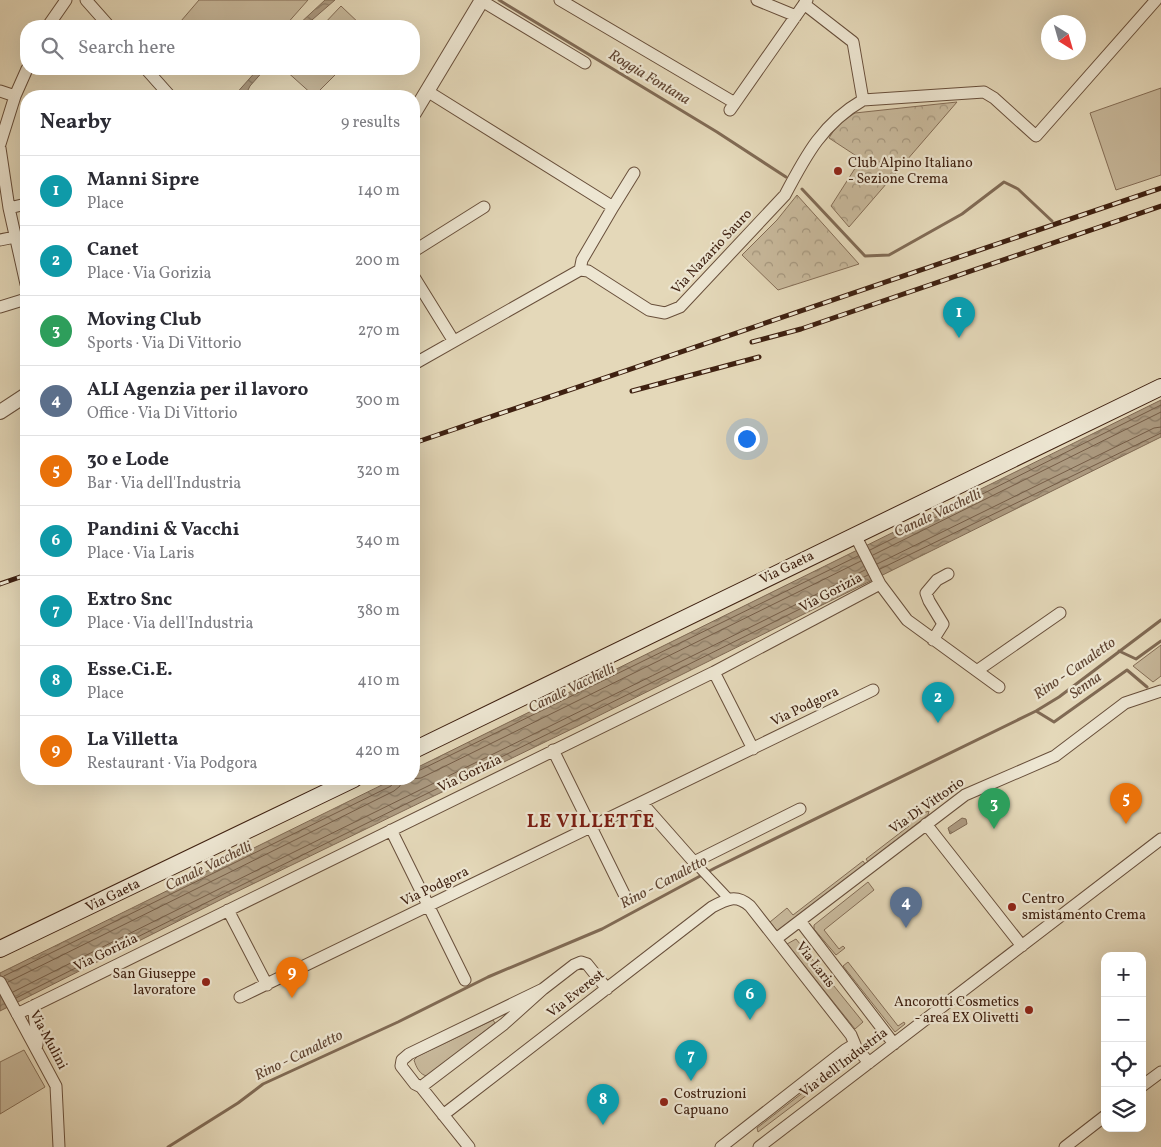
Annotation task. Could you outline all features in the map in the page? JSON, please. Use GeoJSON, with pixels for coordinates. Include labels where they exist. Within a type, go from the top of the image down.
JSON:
{"type":"FeatureCollection","features":[{"type":"Feature","properties":{"kind":"main road","name":"Via Gaeta"},"geometry":{"type":"LineString","coordinates":[[420,747],[859,542],[1161,386]]}},
{"type":"Feature","properties":{"kind":"main road","name":"Via Gaeta"},"geometry":{"type":"LineString","coordinates":[[3,947],[341,785]]}},
{"type":"Feature","properties":{"kind":"street"},"geometry":{"type":"LineString","coordinates":[[52,20],[66,0]]}},
{"type":"Feature","properties":{"kind":"street"},"geometry":{"type":"LineString","coordinates":[[86,0],[104,20]]}},
{"type":"Feature","properties":{"kind":"street"},"geometry":{"type":"LineString","coordinates":[[420,103],[482,0],[585,63]]}},
{"type":"Feature","properties":{"kind":"street"},"geometry":{"type":"LineString","coordinates":[[560,0],[732,106],[806,2],[854,42],[863,100],[984,92],[994,98],[1036,136],[1156,0]]}},
{"type":"Feature","properties":{"kind":"street"},"geometry":{"type":"LineString","coordinates":[[757,0],[796,16]]}},
{"type":"Feature","properties":{"kind":"street"},"geometry":{"type":"LineString","coordinates":[[0,144],[15,96],[24,75]]}},
{"type":"Feature","properties":{"kind":"street"},"geometry":{"type":"LineString","coordinates":[[151,75],[165,90]]}},
{"type":"Feature","properties":{"kind":"street"},"geometry":{"type":"LineString","coordinates":[[0,91],[15,96]]}},
{"type":"Feature","properties":{"kind":"street"},"geometry":{"type":"LineString","coordinates":[[427,91],[612,206]]}},
{"type":"Feature","properties":{"kind":"street","name":"Via Nazario Sauro"},"geometry":{"type":"LineString","coordinates":[[580,270],[588,271],[649,310],[657,313],[673,311],[686,302],[788,190],[825,130],[842,112],[863,100]]}},
{"type":"Feature","properties":{"kind":"street"},"geometry":{"type":"LineString","coordinates":[[0,148],[9,208],[20,236]]}},
{"type":"Feature","properties":{"kind":"street"},"geometry":{"type":"LineString","coordinates":[[420,360],[580,270],[582,260],[612,206],[634,173]]}},
{"type":"Feature","properties":{"kind":"street"},"geometry":{"type":"LineString","coordinates":[[9,208],[20,205]]}},
{"type":"Feature","properties":{"kind":"street"},"geometry":{"type":"LineString","coordinates":[[420,247],[484,207]]}},
{"type":"Feature","properties":{"kind":"street"},"geometry":{"type":"LineString","coordinates":[[0,240],[20,238]]}},
{"type":"Feature","properties":{"kind":"street"},"geometry":{"type":"LineString","coordinates":[[420,287],[453,340]]}},
{"type":"Feature","properties":{"kind":"street"},"geometry":{"type":"LineString","coordinates":[[0,307],[20,301]]}},
{"type":"Feature","properties":{"kind":"street"},"geometry":{"type":"LineString","coordinates":[[0,412],[20,399]]}},
{"type":"Feature","properties":{"kind":"street","name":"Via Gorizia"},"geometry":{"type":"LineString","coordinates":[[859,542],[878,580],[907,620],[999,687]]}},
{"type":"Feature","properties":{"kind":"street"},"geometry":{"type":"LineString","coordinates":[[933,640],[944,624],[929,602],[926,593],[929,587],[948,574]]}},
{"type":"Feature","properties":{"kind":"street","name":"Via Gorizia"},"geometry":{"type":"LineString","coordinates":[[15,1010],[35,1005],[714,672],[878,580]]}},
{"type":"Feature","properties":{"kind":"street"},"geometry":{"type":"LineString","coordinates":[[978,670],[1060,613]]}},
{"type":"Feature","properties":{"kind":"street"},"geometry":{"type":"LineString","coordinates":[[714,672],[753,748]]}},
{"type":"Feature","properties":{"kind":"street","name":"Via Podgora"},"geometry":{"type":"LineString","coordinates":[[240,997],[873,690]]}},
{"type":"Feature","properties":{"kind":"street","name":"Via Di Vittorio"},"geometry":{"type":"LineString","coordinates":[[776,939],[965,795],[1056,756],[1125,703],[1161,690]]}},
{"type":"Feature","properties":{"kind":"street"},"geometry":{"type":"LineString","coordinates":[[553,750],[626,898]]}},
{"type":"Feature","properties":{"kind":"street"},"geometry":{"type":"LineString","coordinates":[[642,803],[728,898]]}},
{"type":"Feature","properties":{"kind":"street"},"geometry":{"type":"LineString","coordinates":[[694,862],[800,809]]}},
{"type":"Feature","properties":{"kind":"street"},"geometry":{"type":"LineString","coordinates":[[926,824],[1022,946]]}},
{"type":"Feature","properties":{"kind":"street"},"geometry":{"type":"LineString","coordinates":[[391,830],[465,980]]}},
{"type":"Feature","properties":{"kind":"street","name":"Via dell'Industria"},"geometry":{"type":"LineString","coordinates":[[760,1147],[1161,839]]}},
{"type":"Feature","properties":{"kind":"street","name":"Via Laris"},"geometry":{"type":"LineString","coordinates":[[728,898],[742,900],[776,939],[851,1035],[856,1047],[869,1063]]}},
{"type":"Feature","properties":{"kind":"street","name":"Via Everest"},"geometry":{"type":"LineString","coordinates":[[443,1115],[712,907],[728,898]]}},
{"type":"Feature","properties":{"kind":"street"},"geometry":{"type":"LineString","coordinates":[[228,910],[267,985]]}},
{"type":"Feature","properties":{"kind":"street","name":"Via Laris"},"geometry":{"type":"LineString","coordinates":[[800,921],[894,1044]]}},
{"type":"Feature","properties":{"kind":"street"},"geometry":{"type":"LineString","coordinates":[[421,1087],[504,1024],[542,989],[574,965],[581,962],[587,964],[607,989]]}},
{"type":"Feature","properties":{"kind":"street","name":"Via Mulini"},"geometry":{"type":"LineString","coordinates":[[0,982],[56,1086],[59,1147]]}},
{"type":"Feature","properties":{"kind":"street"},"geometry":{"type":"LineString","coordinates":[[469,1147],[421,1087],[415,1084],[401,1066],[402,1060],[408,1054],[542,989]]}},
{"type":"Feature","properties":{"kind":"street"},"geometry":{"type":"LineString","coordinates":[[35,1005],[33,1018],[39,1038],[36,1048]]}},
{"type":"Feature","properties":{"kind":"street"},"geometry":{"type":"LineString","coordinates":[[497,1012],[504,1024]]}},
{"type":"Feature","properties":{"kind":"street","name":"Via dell'Industria"},"geometry":{"type":"LineString","coordinates":[[721,1147],[845,1050],[850,1047],[856,1047]]}},
{"type":"Feature","properties":{"kind":"street"},"geometry":{"type":"LineString","coordinates":[[1146,1083],[1161,1072]]}},
{"type":"Feature","properties":{"kind":"street"},"geometry":{"type":"LineString","coordinates":[[1065,1147],[1101,1119]]}},
{"type":"Feature","properties":{"kind":"green space"},"geometry":{"type":"Polygon","coordinates":[[[199,0],[308,0],[290,20],[182,20],[199,0]]]}},
{"type":"Feature","properties":{"kind":"green space"},"geometry":{"type":"Polygon","coordinates":[[[341,6],[356,20],[328,20],[341,6]]]}},
{"type":"Feature","properties":{"kind":"green space"},"geometry":{"type":"Polygon","coordinates":[[[291,75],[335,75],[320,90],[307,90],[291,75]]]}},
{"type":"Feature","properties":{"kind":"green space"},"geometry":{"type":"Polygon","coordinates":[[[1161,88],[1161,175],[1116,190],[1090,113],[1161,88]]]}},
{"type":"Feature","properties":{"kind":"green space"},"geometry":{"type":"Polygon","coordinates":[[[957,102],[849,227],[831,206],[861,159],[829,138],[838,124],[855,113],[957,102]]]}},
{"type":"Feature","properties":{"kind":"green space"},"geometry":{"type":"Polygon","coordinates":[[[797,195],[859,264],[778,290],[742,255],[777,220],[797,195]]]}},
{"type":"Feature","properties":{"kind":"green space"},"geometry":{"type":"Polygon","coordinates":[[[1161,645],[1161,676],[1153,682],[1133,666],[1161,645]]]}},
{"type":"Feature","properties":{"kind":"green space"},"geometry":{"type":"Polygon","coordinates":[[[929,811],[928,815],[868,862],[866,859],[909,826],[905,819],[929,811]]]}},
{"type":"Feature","properties":{"kind":"green space"},"geometry":{"type":"Polygon","coordinates":[[[863,861],[865,864],[777,931],[770,922],[787,908],[793,915],[863,861]]]}},
{"type":"Feature","properties":{"kind":"green space"},"geometry":{"type":"Polygon","coordinates":[[[868,882],[874,890],[824,930],[839,949],[843,946],[845,948],[836,955],[814,929],[814,925],[868,882]]]}},
{"type":"Feature","properties":{"kind":"green space"},"geometry":{"type":"Polygon","coordinates":[[[796,939],[863,1022],[855,1029],[787,944],[796,939]]]}},
{"type":"Feature","properties":{"kind":"green space"},"geometry":{"type":"Polygon","coordinates":[[[848,962],[898,1026],[904,1022],[905,1024],[895,1032],[843,966],[848,962]]]}},
{"type":"Feature","properties":{"kind":"green space"},"geometry":{"type":"Polygon","coordinates":[[[493,1020],[495,1023],[427,1076],[419,1070],[414,1060],[418,1056],[493,1020]]]}},
{"type":"Feature","properties":{"kind":"green space"},"geometry":{"type":"Polygon","coordinates":[[[24,1050],[45,1087],[0,1114],[0,1062],[24,1050]]]}},
{"type":"Feature","properties":{"kind":"green space"},"geometry":{"type":"Polygon","coordinates":[[[849,1057],[853,1060],[758,1132],[757,1128],[849,1057]]]}},
{"type":"Feature","properties":{"kind":"water"},"geometry":{"type":"Polygon","coordinates":[[[325,0],[335,0],[312,20],[303,20],[325,0]]]}},
{"type":"Feature","properties":{"kind":"water"},"geometry":{"type":"Polygon","coordinates":[[[253,75],[260,75],[248,90],[239,90],[253,75]]]}},
{"type":"Feature","properties":{"kind":"water","name":"Canale Vacchelli"},"geometry":{"type":"Polygon","coordinates":[[[1161,400],[1161,437],[578,726],[228,896],[0,1011],[0,973],[382,785],[420,785],[420,766],[1161,400]]]}},
{"type":"Feature","properties":{"kind":"water"},"geometry":{"type":"Polygon","coordinates":[[[962,818],[966,819],[967,824],[950,834],[948,828],[962,818]]]}},
{"type":"Feature","properties":{"kind":"waterway","name":"Roggia Fontana"},"geometry":{"type":"LineString","coordinates":[[499,0],[717,132],[786,177]]}},
{"type":"Feature","properties":{"kind":"waterway","name":"Roggia Fontana"},"geometry":{"type":"LineString","coordinates":[[802,189],[865,256],[889,255],[962,214],[1004,182],[1018,189],[1052,221]]}},
{"type":"Feature","properties":{"kind":"waterway","name":"Rino - Canaletto"},"geometry":{"type":"LineString","coordinates":[[168,1147],[238,1103],[263,1084],[398,1022],[488,977],[602,929],[715,868],[1036,711],[1059,697],[1161,620]]}},
{"type":"Feature","properties":{"kind":"waterway"},"geometry":{"type":"LineString","coordinates":[[1119,651],[1136,659],[1161,641]]}},
{"type":"Feature","properties":{"kind":"waterway","name":"Senna"},"geometry":{"type":"LineString","coordinates":[[1036,711],[1054,722],[1127,670],[1147,687]]}},
{"type":"Feature","properties":{"kind":"railway"},"geometry":{"type":"LineString","coordinates":[[420,441],[1161,188]]}},
{"type":"Feature","properties":{"kind":"railway"},"geometry":{"type":"LineString","coordinates":[[752,342],[801,329],[1161,206]]}},
{"type":"Feature","properties":{"kind":"railway"},"geometry":{"type":"LineString","coordinates":[[632,391],[759,357]]}},
{"type":"Feature","properties":{"kind":"railway"},"geometry":{"type":"LineString","coordinates":[[0,584],[20,577]]}},
{"type":"Feature","properties":{"kind":"place","name":"Club Alpino Italiano - Sezione Crema"},"geometry":{"type":"Point","coordinates":[838,171]}},
{"type":"Feature","properties":{"kind":"place","name":"Manni Sipre"},"geometry":{"type":"Point","coordinates":[959,338]}},
{"type":"Feature","properties":{"kind":"place","name":"Canet"},"geometry":{"type":"Point","coordinates":[938,723]}},
{"type":"Feature","properties":{"kind":"place","name":"30 e Lode"},"geometry":{"type":"Point","coordinates":[1126,824]}},
{"type":"Feature","properties":{"kind":"place","name":"Moving Club"},"geometry":{"type":"Point","coordinates":[994,829]}},
{"type":"Feature","properties":{"kind":"place","name":"Centro smistamento Crema"},"geometry":{"type":"Point","coordinates":[1012,907]}},
{"type":"Feature","properties":{"kind":"place","name":"ALI Agenzia per il lavoro"},"geometry":{"type":"Point","coordinates":[906,928]}},
{"type":"Feature","properties":{"kind":"place","name":"San Giuseppe lavoratore"},"geometry":{"type":"Point","coordinates":[206,982]}},
{"type":"Feature","properties":{"kind":"place","name":"La Villetta"},"geometry":{"type":"Point","coordinates":[292,998]}},
{"type":"Feature","properties":{"kind":"place","name":"Ancorotti Cosmetics - area EX Olivetti"},"geometry":{"type":"Point","coordinates":[1029,1010]}},
{"type":"Feature","properties":{"kind":"place","name":"Pandini & Vacchi"},"geometry":{"type":"Point","coordinates":[750,1020]}},
{"type":"Feature","properties":{"kind":"place","name":"Extro Snc"},"geometry":{"type":"Point","coordinates":[691,1081]}},
{"type":"Feature","properties":{"kind":"place","name":"Costruzioni Capuano"},"geometry":{"type":"Point","coordinates":[664,1102]}},
{"type":"Feature","properties":{"kind":"place","name":"Esse.Ci.E."},"geometry":{"type":"Point","coordinates":[603,1125]}},
{"type":"Feature","properties":{"kind":"district","name":"LE VILLETTE"},"geometry":{"type":"Point","coordinates":[591,822]}}]}
